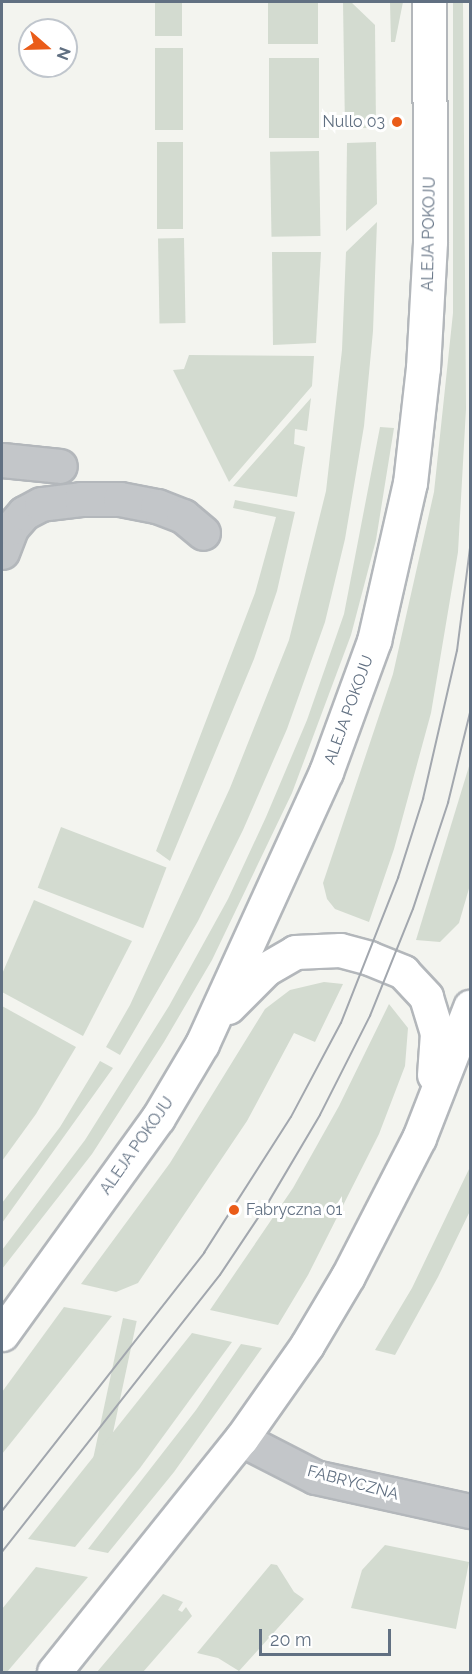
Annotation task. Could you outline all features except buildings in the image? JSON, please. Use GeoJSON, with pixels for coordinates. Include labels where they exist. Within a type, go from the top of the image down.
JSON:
{"type":"FeatureCollection","features":[{"type":"Feature","properties":{"kind":"main road","name":"ALEJA POKOJU"},"geometry":{"type":"LineString","coordinates":[[2,1334],[158,1118],[202,1044],[344,725],[374,641],[398,544],[417,429],[426,321],[429,2]]}},
{"type":"Feature","properties":{"kind":"main road"},"geometry":{"type":"LineString","coordinates":[[202,1044],[252,980],[295,952],[340,950],[391,966],[419,987],[435,1019],[436,1063],[418,1138]]}},
{"type":"Feature","properties":{"kind":"main road"},"geometry":{"type":"LineString","coordinates":[[54,1672],[241,1438],[325,1316],[418,1138],[471,1007]]}},
{"type":"Feature","properties":{"kind":"street"},"geometry":{"type":"LineString","coordinates":[[2,460],[60,466]]}},
{"type":"Feature","properties":{"kind":"street"},"geometry":{"type":"LineString","coordinates":[[2,552],[11,528],[24,513],[41,504],[72,500],[145,502],[183,516],[203,533]]}},
{"type":"Feature","properties":{"kind":"street","name":"FABRYCZNA"},"geometry":{"type":"LineString","coordinates":[[241,1438],[315,1477],[471,1511]]}},
{"type":"Feature","properties":{"kind":"shaded area"},"geometry":{"type":"Polygon","coordinates":[[[155,2],[182,2],[182,36],[155,36],[155,2]]]}},
{"type":"Feature","properties":{"kind":"shaded area"},"geometry":{"type":"Polygon","coordinates":[[[268,2],[318,2],[318,44],[268,44],[268,2]]]}},
{"type":"Feature","properties":{"kind":"shaded area"},"geometry":{"type":"Polygon","coordinates":[[[343,2],[351,2],[375,25],[376,128],[345,128],[343,2]]]}},
{"type":"Feature","properties":{"kind":"shaded area"},"geometry":{"type":"Polygon","coordinates":[[[390,2],[403,2],[395,42],[391,42],[390,2]]]}},
{"type":"Feature","properties":{"kind":"shaded area"},"geometry":{"type":"Polygon","coordinates":[[[453,2],[463,2],[466,409],[458,552],[431,713],[394,849],[369,922],[335,909],[327,899],[323,883],[393,674],[434,492],[453,313],[453,2]]]}},
{"type":"Feature","properties":{"kind":"shaded area"},"geometry":{"type":"Polygon","coordinates":[[[155,48],[183,48],[183,130],[155,130],[155,48]]]}},
{"type":"Feature","properties":{"kind":"shaded area"},"geometry":{"type":"Polygon","coordinates":[[[269,58],[319,58],[319,138],[269,138],[269,58]]]}},
{"type":"Feature","properties":{"kind":"shaded area"},"geometry":{"type":"Polygon","coordinates":[[[157,142],[183,142],[183,229],[157,229],[157,142]]]}},
{"type":"Feature","properties":{"kind":"shaded area"},"geometry":{"type":"Polygon","coordinates":[[[376,142],[377,204],[346,231],[347,143],[376,142]]]}},
{"type":"Feature","properties":{"kind":"shaded area"},"geometry":{"type":"Polygon","coordinates":[[[319,151],[320,236],[271,237],[270,152],[319,151]]]}},
{"type":"Feature","properties":{"kind":"shaded area"},"geometry":{"type":"Polygon","coordinates":[[[377,222],[373,331],[364,426],[345,539],[325,622],[287,729],[243,830],[198,921],[120,1055],[106,1047],[130,1005],[230,788],[289,640],[326,491],[342,350],[346,252],[377,222]]]}},
{"type":"Feature","properties":{"kind":"shaded area"},"geometry":{"type":"Polygon","coordinates":[[[158,238],[184,238],[185,323],[159,323],[158,238]]]}},
{"type":"Feature","properties":{"kind":"shaded area"},"geometry":{"type":"Polygon","coordinates":[[[272,252],[321,252],[316,343],[273,345],[272,252]]]}},
{"type":"Feature","properties":{"kind":"shaded area"},"geometry":{"type":"Polygon","coordinates":[[[189,355],[314,356],[312,386],[229,482],[173,370],[184,369],[189,355]]]}},
{"type":"Feature","properties":{"kind":"shaded area"},"geometry":{"type":"Polygon","coordinates":[[[311,398],[307,431],[295,429],[294,444],[305,447],[297,497],[233,486],[311,398]]]}},
{"type":"Feature","properties":{"kind":"shaded area"},"geometry":{"type":"Polygon","coordinates":[[[380,427],[394,428],[376,540],[351,635],[292,793],[212,960],[164,1042],[92,1154],[2,1269],[2,1250],[85,1140],[169,1006],[228,899],[266,817],[307,720],[344,614],[380,427]]]}},
{"type":"Feature","properties":{"kind":"shaded area"},"geometry":{"type":"Polygon","coordinates":[[[235,500],[295,512],[277,591],[254,659],[170,861],[156,851],[255,593],[276,517],[233,508],[235,500]]]}},
{"type":"Feature","properties":{"kind":"shaded area"},"geometry":{"type":"Polygon","coordinates":[[[470,763],[470,885],[459,923],[440,942],[416,940],[470,763]]]}},
{"type":"Feature","properties":{"kind":"shaded area"},"geometry":{"type":"Polygon","coordinates":[[[61,827],[166,867],[143,928],[38,888],[61,827]]]}},
{"type":"Feature","properties":{"kind":"shaded area"},"geometry":{"type":"Polygon","coordinates":[[[34,900],[132,941],[83,1036],[2,992],[2,974],[34,900]]]}},
{"type":"Feature","properties":{"kind":"shaded area"},"geometry":{"type":"Polygon","coordinates":[[[324,982],[343,984],[315,1042],[294,1033],[247,1121],[138,1283],[116,1292],[81,1284],[170,1163],[265,1009],[290,990],[324,982]]]}},
{"type":"Feature","properties":{"kind":"shaded area"},"geometry":{"type":"Polygon","coordinates":[[[389,1004],[408,1028],[405,1066],[379,1134],[308,1275],[278,1325],[210,1310],[293,1188],[339,1106],[389,1004]]]}},
{"type":"Feature","properties":{"kind":"shaded area"},"geometry":{"type":"Polygon","coordinates":[[[2,1006],[76,1047],[36,1114],[2,1161],[2,1006]]]}},
{"type":"Feature","properties":{"kind":"shaded area"},"geometry":{"type":"Polygon","coordinates":[[[100,1061],[113,1068],[2,1223],[2,1203],[60,1127],[100,1061]]]}},
{"type":"Feature","properties":{"kind":"shaded area"},"geometry":{"type":"Polygon","coordinates":[[[470,1167],[470,1211],[438,1277],[395,1355],[375,1350],[412,1288],[470,1167]]]}},
{"type":"Feature","properties":{"kind":"shaded area"},"geometry":{"type":"Polygon","coordinates":[[[64,1307],[112,1316],[2,1454],[2,1392],[64,1307]]]}},
{"type":"Feature","properties":{"kind":"shaded area"},"geometry":{"type":"Polygon","coordinates":[[[123,1318],[137,1321],[96,1511],[83,1508],[123,1318]]]}},
{"type":"Feature","properties":{"kind":"shaded area"},"geometry":{"type":"Polygon","coordinates":[[[192,1333],[232,1342],[140,1468],[75,1547],[28,1539],[192,1333]]]}},
{"type":"Feature","properties":{"kind":"shaded area"},"geometry":{"type":"Polygon","coordinates":[[[241,1344],[262,1348],[174,1472],[108,1553],[88,1549],[196,1410],[241,1344]]]}},
{"type":"Feature","properties":{"kind":"shaded area"},"geometry":{"type":"Polygon","coordinates":[[[385,1545],[469,1562],[456,1629],[351,1608],[362,1570],[385,1545]]]}},
{"type":"Feature","properties":{"kind":"shaded area"},"geometry":{"type":"Polygon","coordinates":[[[271,1564],[277,1565],[294,1592],[304,1599],[239,1671],[218,1658],[197,1653],[271,1564]]]}},
{"type":"Feature","properties":{"kind":"shaded area"},"geometry":{"type":"Polygon","coordinates":[[[36,1567],[88,1577],[7,1672],[2,1672],[2,1609],[36,1567]]]}},
{"type":"Feature","properties":{"kind":"shaded area"},"geometry":{"type":"Polygon","coordinates":[[[163,1594],[183,1602],[178,1610],[182,1612],[186,1607],[192,1616],[143,1672],[97,1672],[163,1594]]]}},
{"type":"Feature","properties":{"kind":"tram line"},"geometry":{"type":"LineString","coordinates":[[2,1511],[204,1253],[291,1117],[341,1023],[398,878],[423,799],[457,651],[470,548]]}},
{"type":"Feature","properties":{"kind":"tram line"},"geometry":{"type":"LineString","coordinates":[[2,1552],[220,1275],[268,1203],[320,1115],[370,1016],[413,909],[448,803],[470,713]]}},
{"type":"Feature","properties":{"kind":"place","name":"Nullo 03"},"geometry":{"type":"Point","coordinates":[397,122]}},
{"type":"Feature","properties":{"kind":"place","name":"Fabryczna 01"},"geometry":{"type":"Point","coordinates":[234,1210]}}]}
